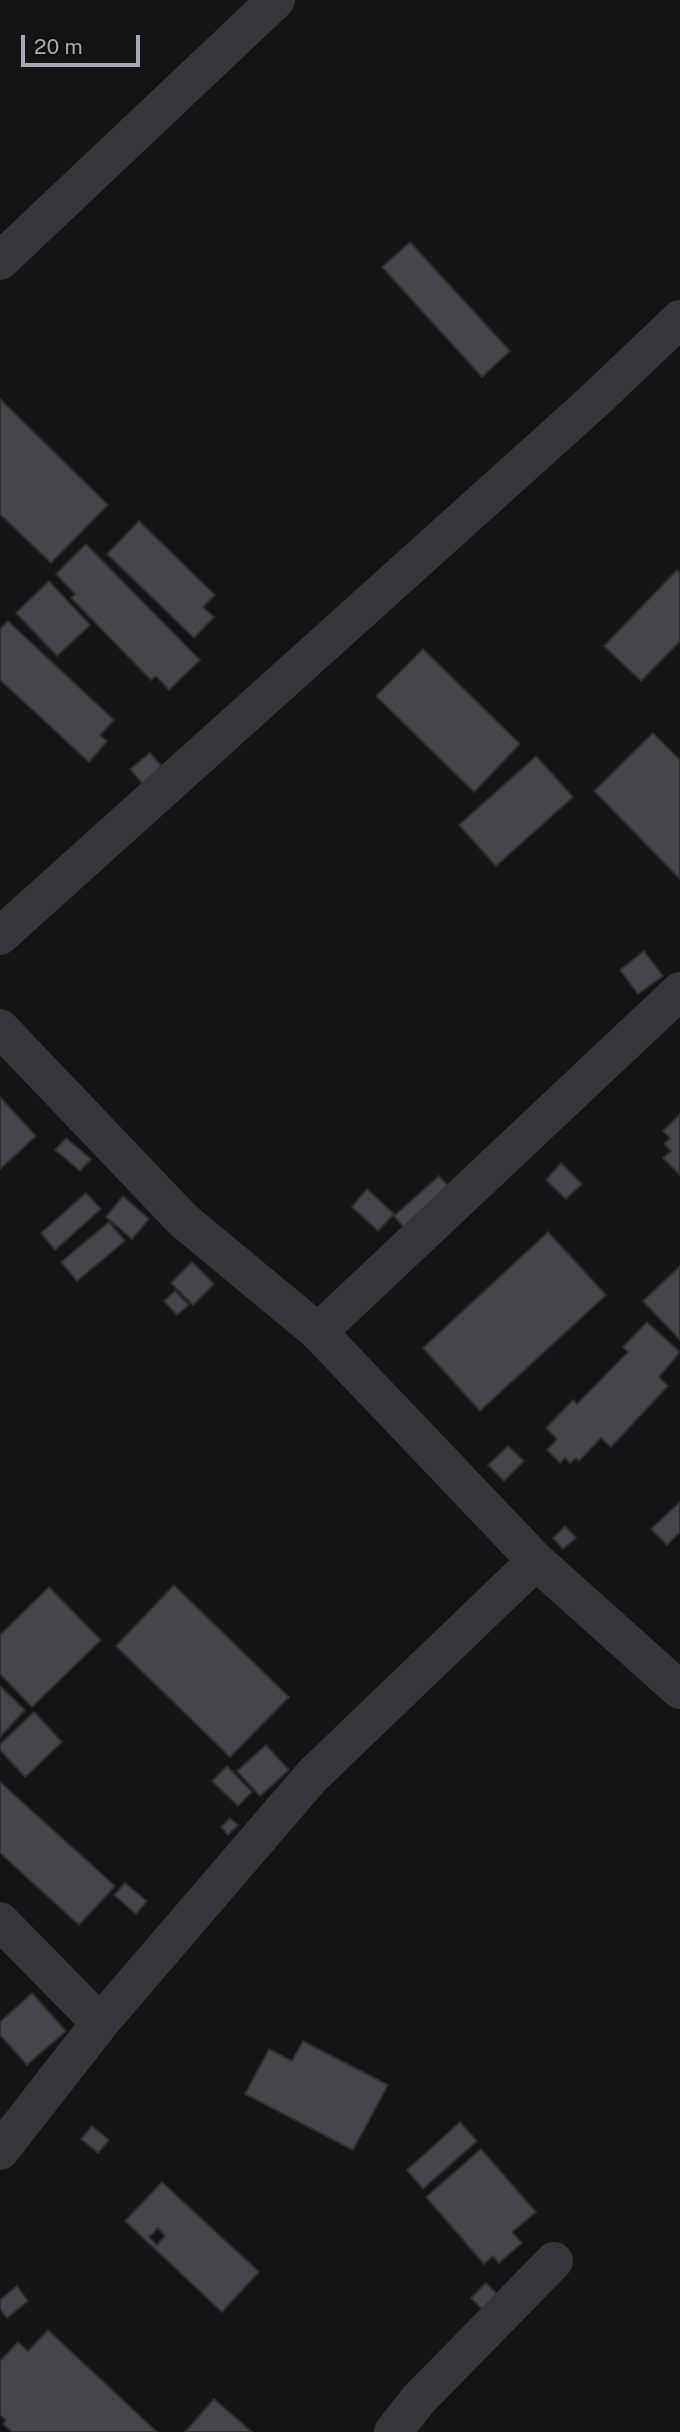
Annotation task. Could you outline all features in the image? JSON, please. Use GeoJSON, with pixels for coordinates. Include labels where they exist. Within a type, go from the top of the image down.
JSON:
{"type":"FeatureCollection","features":[{"type":"Feature","properties":{"kind":"street"},"geometry":{"type":"LineString","coordinates":[[0,261],[276,0]]}},
{"type":"Feature","properties":{"kind":"street"},"geometry":{"type":"LineString","coordinates":[[0,936],[594,401],[680,319]]}},
{"type":"Feature","properties":{"kind":"street"},"geometry":{"type":"LineString","coordinates":[[318,1332],[680,991]]}},
{"type":"Feature","properties":{"kind":"street"},"geometry":{"type":"LineString","coordinates":[[0,1028],[183,1220],[318,1332],[536,1561],[679,1686]]}},
{"type":"Feature","properties":{"kind":"street"},"geometry":{"type":"LineString","coordinates":[[0,2151],[100,2023],[312,1776],[536,1561]]}},
{"type":"Feature","properties":{"kind":"street"},"geometry":{"type":"LineString","coordinates":[[0,1922],[100,2023]]}},
{"type":"Feature","properties":{"kind":"street"},"geometry":{"type":"LineString","coordinates":[[393,2432],[418,2400],[554,2261]]}},
{"type":"Feature","properties":{"kind":"building"},"geometry":{"type":"Polygon","coordinates":[[[410,242],[510,351],[482,377],[382,267],[410,242]]]}},
{"type":"Feature","properties":{"kind":"building"},"geometry":{"type":"Polygon","coordinates":[[[0,399],[108,505],[51,563],[0,514],[0,399]]]}},
{"type":"Feature","properties":{"kind":"building"},"geometry":{"type":"Polygon","coordinates":[[[139,521],[215,595],[203,607],[214,617],[194,638],[107,554],[139,521]]]}},
{"type":"Feature","properties":{"kind":"building"},"geometry":{"type":"Polygon","coordinates":[[[86,544],[200,660],[169,690],[156,676],[151,680],[71,598],[75,594],[56,574],[86,544]]]}},
{"type":"Feature","properties":{"kind":"building"},"geometry":{"type":"Polygon","coordinates":[[[677,570],[680,573],[680,641],[641,681],[604,646],[677,570]]]}},
{"type":"Feature","properties":{"kind":"building"},"geometry":{"type":"Polygon","coordinates":[[[49,581],[90,625],[57,656],[16,613],[49,581]]]}},
{"type":"Feature","properties":{"kind":"building"},"geometry":{"type":"Polygon","coordinates":[[[8,621],[114,720],[100,735],[107,741],[89,762],[0,680],[0,629],[8,621]]]}},
{"type":"Feature","properties":{"kind":"building"},"geometry":{"type":"Polygon","coordinates":[[[423,649],[520,744],[474,792],[376,696],[423,649]]]}},
{"type":"Feature","properties":{"kind":"building"},"geometry":{"type":"Polygon","coordinates":[[[653,733],[680,760],[680,879],[594,791],[653,733]]]}},
{"type":"Feature","properties":{"kind":"building"},"geometry":{"type":"Polygon","coordinates":[[[150,753],[167,772],[147,789],[130,769],[150,753]]]}},
{"type":"Feature","properties":{"kind":"building"},"geometry":{"type":"Polygon","coordinates":[[[536,756],[573,797],[496,866],[459,825],[536,756]]]}},
{"type":"Feature","properties":{"kind":"building"},"geometry":{"type":"Polygon","coordinates":[[[644,951],[663,976],[638,994],[620,970],[644,951]]]}},
{"type":"Feature","properties":{"kind":"building"},"geometry":{"type":"Polygon","coordinates":[[[0,1097],[36,1136],[0,1169],[0,1097]]]}},
{"type":"Feature","properties":{"kind":"building"},"geometry":{"type":"Polygon","coordinates":[[[680,1114],[680,1175],[663,1158],[671,1151],[664,1144],[670,1138],[663,1131],[680,1114]]]}},
{"type":"Feature","properties":{"kind":"building"},"geometry":{"type":"Polygon","coordinates":[[[66,1138],[91,1159],[80,1171],[55,1150],[66,1138]]]}},
{"type":"Feature","properties":{"kind":"building"},"geometry":{"type":"Polygon","coordinates":[[[561,1163],[582,1184],[566,1199],[546,1180],[561,1163]]]}},
{"type":"Feature","properties":{"kind":"building"},"geometry":{"type":"Polygon","coordinates":[[[439,1176],[450,1188],[404,1228],[394,1216],[439,1176]]]}},
{"type":"Feature","properties":{"kind":"building"},"geometry":{"type":"Polygon","coordinates":[[[367,1189],[394,1214],[378,1231],[352,1207],[367,1189]]]}},
{"type":"Feature","properties":{"kind":"building"},"geometry":{"type":"Polygon","coordinates":[[[86,1193],[101,1209],[55,1250],[41,1233],[86,1193]]]}},
{"type":"Feature","properties":{"kind":"building"},"geometry":{"type":"Polygon","coordinates":[[[123,1196],[149,1219],[132,1239],[106,1217],[123,1196]]]}},
{"type":"Feature","properties":{"kind":"building"},"geometry":{"type":"Polygon","coordinates":[[[109,1222],[125,1241],[77,1281],[61,1262],[109,1222]]]}},
{"type":"Feature","properties":{"kind":"building"},"geometry":{"type":"Polygon","coordinates":[[[548,1232],[606,1295],[480,1411],[423,1348],[548,1232]]]}},
{"type":"Feature","properties":{"kind":"building"},"geometry":{"type":"Polygon","coordinates":[[[192,1262],[214,1284],[193,1305],[171,1283],[192,1262]]]}},
{"type":"Feature","properties":{"kind":"building"},"geometry":{"type":"Polygon","coordinates":[[[680,1266],[680,1340],[643,1301],[680,1266]]]}},
{"type":"Feature","properties":{"kind":"building"},"geometry":{"type":"Polygon","coordinates":[[[175,1291],[189,1305],[177,1315],[164,1301],[175,1291]]]}},
{"type":"Feature","properties":{"kind":"building"},"geometry":{"type":"Polygon","coordinates":[[[647,1322],[680,1352],[659,1377],[668,1386],[611,1447],[601,1438],[579,1461],[576,1458],[570,1463],[565,1458],[560,1463],[547,1450],[557,1439],[546,1428],[573,1400],[577,1404],[628,1352],[623,1347],[647,1322]]]}},
{"type":"Feature","properties":{"kind":"building"},"geometry":{"type":"Polygon","coordinates":[[[508,1446],[524,1461],[504,1481],[488,1465],[508,1446]]]}},
{"type":"Feature","properties":{"kind":"building"},"geometry":{"type":"Polygon","coordinates":[[[680,1502],[680,1532],[667,1545],[651,1529],[680,1502]]]}},
{"type":"Feature","properties":{"kind":"building"},"geometry":{"type":"Polygon","coordinates":[[[565,1526],[576,1538],[563,1549],[553,1538],[565,1526]]]}},
{"type":"Feature","properties":{"kind":"building"},"geometry":{"type":"Polygon","coordinates":[[[174,1585],[289,1697],[230,1757],[116,1646],[174,1585]]]}},
{"type":"Feature","properties":{"kind":"building"},"geometry":{"type":"Polygon","coordinates":[[[49,1587],[101,1640],[32,1707],[0,1674],[0,1635],[49,1587]]]}},
{"type":"Feature","properties":{"kind":"building"},"geometry":{"type":"Polygon","coordinates":[[[0,1686],[25,1710],[0,1737],[0,1686]]]}},
{"type":"Feature","properties":{"kind":"building"},"geometry":{"type":"Polygon","coordinates":[[[34,1712],[62,1742],[25,1777],[0,1750],[0,1744],[34,1712]]]}},
{"type":"Feature","properties":{"kind":"building"},"geometry":{"type":"Polygon","coordinates":[[[266,1745],[289,1770],[260,1796],[237,1771],[266,1745]]]}},
{"type":"Feature","properties":{"kind":"building"},"geometry":{"type":"Polygon","coordinates":[[[227,1766],[252,1792],[238,1806],[212,1781],[227,1766]]]}},
{"type":"Feature","properties":{"kind":"building"},"geometry":{"type":"Polygon","coordinates":[[[0,1782],[115,1886],[79,1925],[0,1853],[0,1782]]]}},
{"type":"Feature","properties":{"kind":"building"},"geometry":{"type":"Polygon","coordinates":[[[230,1818],[238,1825],[228,1835],[221,1827],[230,1818]]]}},
{"type":"Feature","properties":{"kind":"building"},"geometry":{"type":"Polygon","coordinates":[[[125,1883],[147,1901],[136,1914],[114,1895],[125,1883]]]}},
{"type":"Feature","properties":{"kind":"building"},"geometry":{"type":"Polygon","coordinates":[[[32,1993],[66,2031],[27,2065],[0,2035],[0,2022],[32,1993]]]}},
{"type":"Feature","properties":{"kind":"building"},"geometry":{"type":"Polygon","coordinates":[[[303,2041],[388,2085],[353,2150],[245,2094],[269,2049],[292,2061],[303,2041]]]}},
{"type":"Feature","properties":{"kind":"building"},"geometry":{"type":"Polygon","coordinates":[[[460,2122],[477,2141],[423,2189],[407,2170],[460,2122]]]}},
{"type":"Feature","properties":{"kind":"building"},"geometry":{"type":"Polygon","coordinates":[[[92,2126],[109,2140],[98,2153],[81,2139],[92,2126]]]}},
{"type":"Feature","properties":{"kind":"building"},"geometry":{"type":"Polygon","coordinates":[[[481,2149],[536,2212],[512,2232],[522,2243],[499,2263],[493,2256],[484,2264],[426,2197],[481,2149]]]}},
{"type":"Feature","properties":{"kind":"building"},"geometry":{"type":"Polygon","coordinates":[[[162,2182],[259,2272],[222,2312],[125,2221],[162,2182]],[[158,2228],[149,2237],[157,2245],[165,2236],[158,2228]]]}},
{"type":"Feature","properties":{"kind":"building"},"geometry":{"type":"Polygon","coordinates":[[[486,2283],[499,2296],[484,2311],[471,2298],[486,2283]]]}},
{"type":"Feature","properties":{"kind":"building"},"geometry":{"type":"Polygon","coordinates":[[[17,2286],[28,2301],[7,2318],[0,2309],[0,2300],[17,2286]]]}},
{"type":"Feature","properties":{"kind":"building"},"geometry":{"type":"Polygon","coordinates":[[[48,2330],[157,2432],[12,2432],[3,2424],[6,2420],[0,2415],[0,2361],[18,2342],[28,2351],[48,2330]]]}},
{"type":"Feature","properties":{"kind":"building"},"geometry":{"type":"Polygon","coordinates":[[[214,2399],[252,2432],[185,2432],[214,2399]]]}}]}
